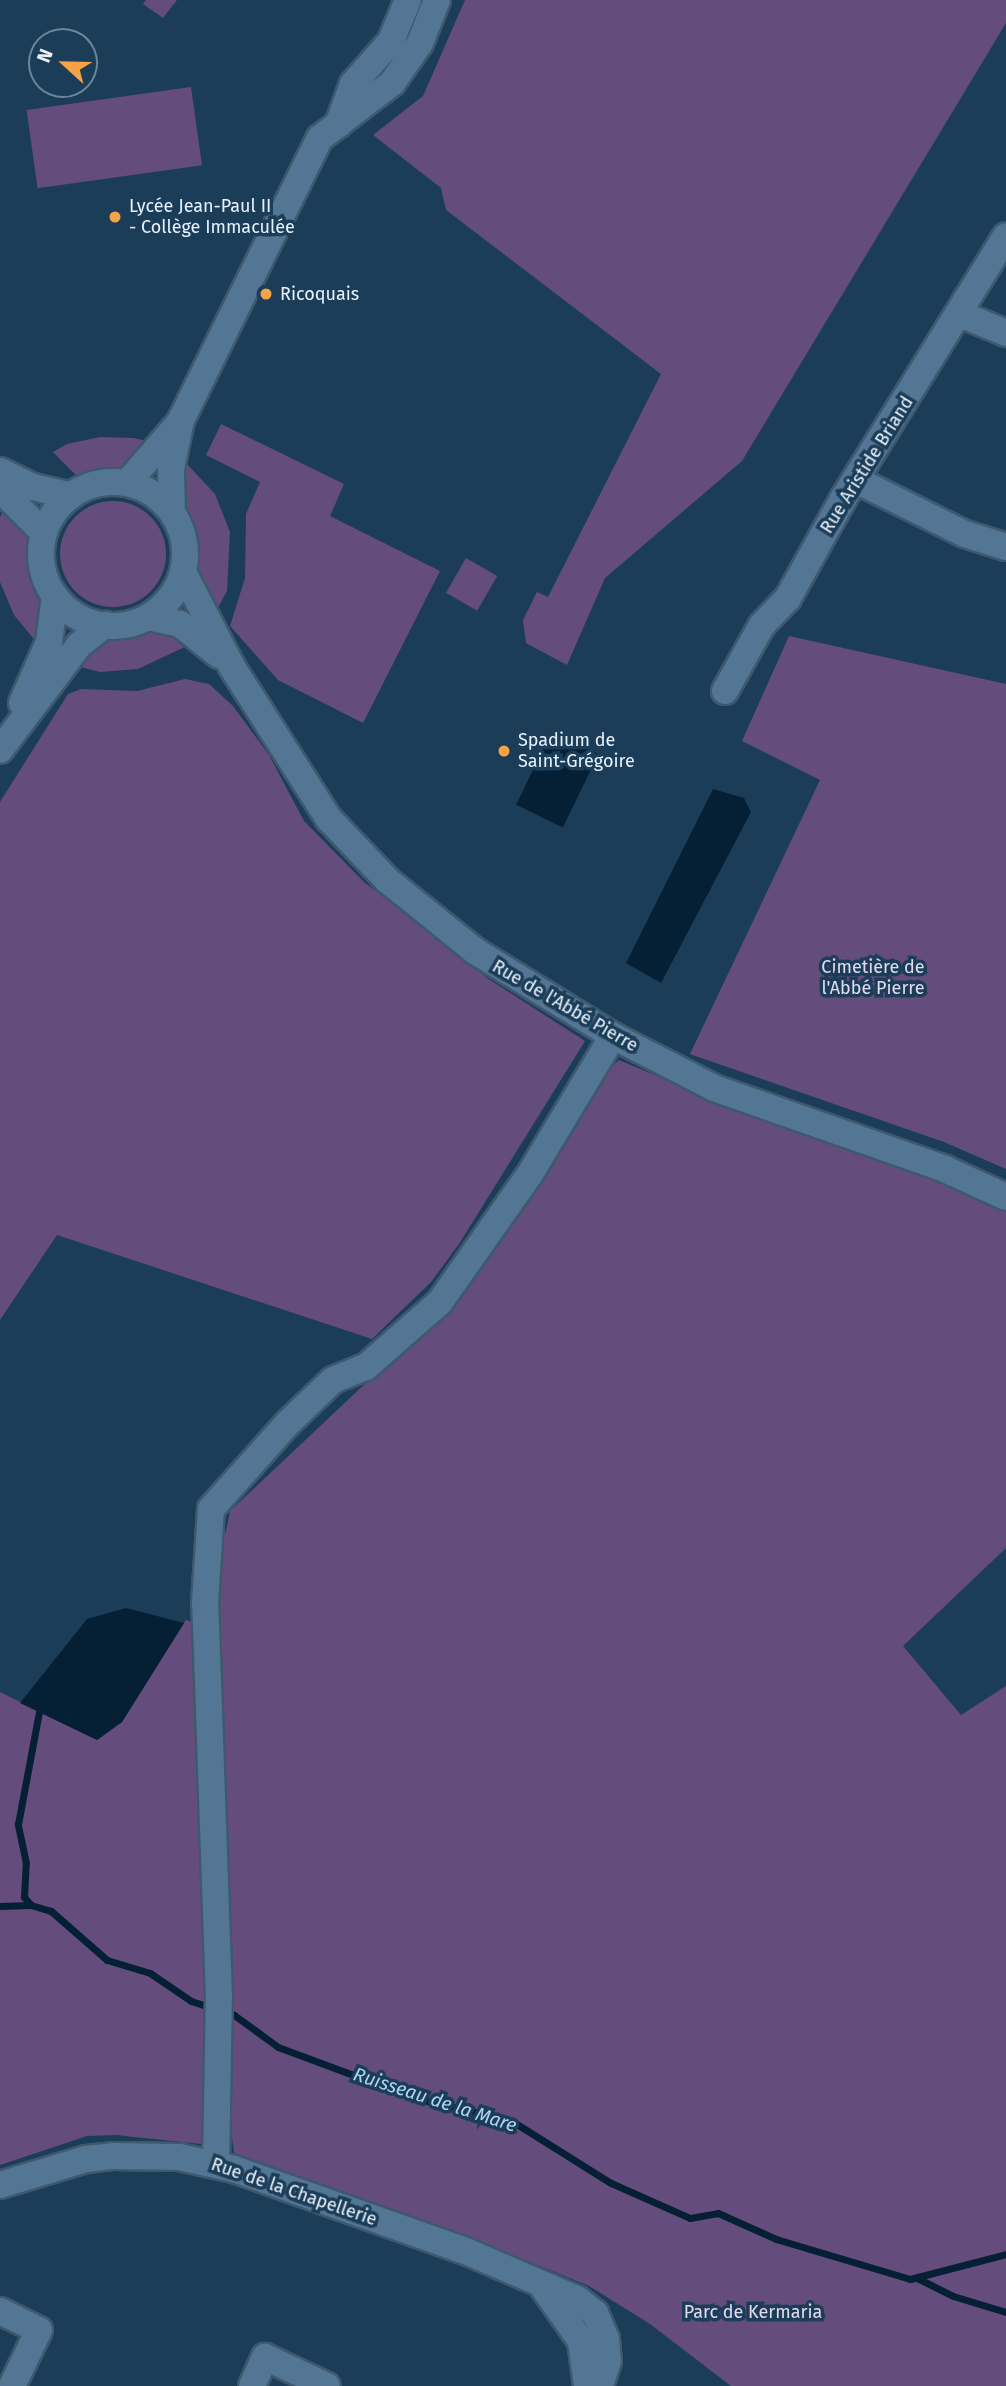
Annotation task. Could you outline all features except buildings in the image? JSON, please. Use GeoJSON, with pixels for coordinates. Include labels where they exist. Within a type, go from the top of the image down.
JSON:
{"type":"FeatureCollection","features":[{"type":"Feature","properties":{"kind":"street"},"geometry":{"type":"LineString","coordinates":[[337,126],[353,84],[391,41],[408,0]]}},
{"type":"Feature","properties":{"kind":"street"},"geometry":{"type":"LineString","coordinates":[[4,744],[79,645],[105,625],[149,617],[170,598],[183,572],[184,540],[172,511],[171,468],[181,420],[320,138],[393,82],[420,43],[437,0]]}},
{"type":"Feature","properties":{"kind":"street","name":"Rue Aristide Briand"},"geometry":{"type":"LineString","coordinates":[[725,691],[762,625],[788,598],[1006,236]]}},
{"type":"Feature","properties":{"kind":"street"},"geometry":{"type":"LineString","coordinates":[[960,314],[1006,333]]}},
{"type":"Feature","properties":{"kind":"street"},"geometry":{"type":"LineString","coordinates":[[127,482],[181,420]]}},
{"type":"Feature","properties":{"kind":"street"},"geometry":{"type":"LineString","coordinates":[[0,471],[33,487],[71,496]]}},
{"type":"Feature","properties":{"kind":"street"},"geometry":{"type":"LineString","coordinates":[[858,481],[965,534],[1006,547]]}},
{"type":"Feature","properties":{"kind":"street"},"geometry":{"type":"LineString","coordinates":[[4,744],[49,642],[55,596],[42,559],[44,533],[55,512],[71,496],[96,484],[127,482],[159,498],[172,511]]}},
{"type":"Feature","properties":{"kind":"street"},"geometry":{"type":"LineString","coordinates":[[0,489],[44,533]]}},
{"type":"Feature","properties":{"kind":"street","name":"Rue de l'Abbé Pierre"},"geometry":{"type":"LineString","coordinates":[[183,572],[232,667],[329,819],[387,880],[505,973],[612,1036],[714,1088],[945,1169],[1006,1197]]}},
{"type":"Feature","properties":{"kind":"street"},"geometry":{"type":"LineString","coordinates":[[55,596],[77,616],[105,625]]}},
{"type":"Feature","properties":{"kind":"street","name":"Rue de l'Abbé Pierre"},"geometry":{"type":"LineString","coordinates":[[149,617],[193,632],[232,667]]}},
{"type":"Feature","properties":{"kind":"street"},"geometry":{"type":"LineString","coordinates":[[216,2164],[219,2010],[205,1604],[211,1509],[288,1423],[333,1380],[366,1367],[440,1302],[530,1174],[612,1036]]}},
{"type":"Feature","properties":{"kind":"street","name":"Rue de la Chapellerie"},"geometry":{"type":"LineString","coordinates":[[0,2185],[43,2170],[113,2156],[179,2157],[216,2164],[468,2252],[540,2283],[559,2288],[595,2313],[606,2339],[608,2361],[600,2386]]}},
{"type":"Feature","properties":{"kind":"street"},"geometry":{"type":"LineString","coordinates":[[540,2283],[581,2341],[587,2386]]}},
{"type":"Feature","properties":{"kind":"street"},"geometry":{"type":"LineString","coordinates":[[0,2311],[39,2330],[12,2386]]}},
{"type":"Feature","properties":{"kind":"street"},"geometry":{"type":"LineString","coordinates":[[252,2386],[265,2357],[327,2386]]}},
{"type":"Feature","properties":{"kind":"green space"},"geometry":{"type":"Polygon","coordinates":[[[146,0],[177,0],[163,18],[143,4],[146,0]]]}},
{"type":"Feature","properties":{"kind":"green space"},"geometry":{"type":"Polygon","coordinates":[[[465,0],[1006,0],[1006,23],[742,461],[605,578],[567,665],[526,643],[523,620],[537,592],[548,597],[661,374],[446,210],[441,188],[373,135],[423,96],[465,0]]]}},
{"type":"Feature","properties":{"kind":"green space"},"geometry":{"type":"Polygon","coordinates":[[[191,87],[202,165],[38,188],[27,110],[191,87]]]}},
{"type":"Feature","properties":{"kind":"green space"},"geometry":{"type":"Polygon","coordinates":[[[221,424],[344,484],[330,516],[440,571],[363,723],[278,680],[230,626],[245,578],[246,514],[260,482],[206,455],[221,424]]]}},
{"type":"Feature","properties":{"kind":"green space"},"geometry":{"type":"Polygon","coordinates":[[[100,437],[133,438],[152,442],[127,470],[78,477],[53,452],[67,444],[100,437]]]}},
{"type":"Feature","properties":{"kind":"green space"},"geometry":{"type":"Polygon","coordinates":[[[184,461],[215,494],[230,532],[227,591],[215,613],[196,569],[196,542],[182,506],[184,461]]]}},
{"type":"Feature","properties":{"kind":"green space"},"geometry":{"type":"Polygon","coordinates":[[[113,501],[133,505],[150,517],[162,534],[166,554],[162,574],[150,591],[133,603],[113,607],[93,603],[76,591],[64,574],[60,554],[64,534],[76,517],[93,505],[113,501]]]}},
{"type":"Feature","properties":{"kind":"green space"},"geometry":{"type":"Polygon","coordinates":[[[6,505],[32,534],[32,573],[44,603],[38,644],[14,615],[0,582],[0,517],[6,505]]]}},
{"type":"Feature","properties":{"kind":"green space"},"geometry":{"type":"Polygon","coordinates":[[[466,558],[497,576],[477,611],[446,593],[466,558]]]}},
{"type":"Feature","properties":{"kind":"green space"},"geometry":{"type":"Polygon","coordinates":[[[150,629],[169,631],[191,644],[138,669],[100,672],[73,665],[100,635],[116,637],[150,629]]]}},
{"type":"Feature","properties":{"kind":"green space","name":"Cimetière de l'Abbé Pierre"},"geometry":{"type":"Polygon","coordinates":[[[789,636],[1006,684],[1006,1169],[944,1142],[690,1054],[820,780],[742,741],[789,636]]]}},
{"type":"Feature","properties":{"kind":"green space"},"geometry":{"type":"Polygon","coordinates":[[[185,679],[209,684],[233,706],[269,755],[304,821],[364,882],[490,980],[585,1041],[459,1244],[431,1282],[372,1339],[57,1235],[0,1320],[0,802],[68,694],[81,689],[137,691],[185,679]]]}},
{"type":"Feature","properties":{"kind":"green space","name":"Parc de Kermaria"},"geometry":{"type":"Polygon","coordinates":[[[619,1060],[702,1095],[920,1171],[1006,1210],[1006,1548],[903,1646],[961,1715],[1006,1686],[1006,2386],[731,2386],[650,2324],[589,2286],[452,2230],[234,2153],[227,2099],[211,1563],[224,1548],[219,1540],[226,1531],[230,1511],[386,1364],[599,1079],[619,1060]]]}},
{"type":"Feature","properties":{"kind":"green space"},"geometry":{"type":"Polygon","coordinates":[[[186,1620],[198,1624],[209,2027],[206,2139],[201,2144],[116,2135],[87,2136],[0,2165],[0,1692],[97,1740],[122,1722],[186,1620]]]}},
{"type":"Feature","properties":{"kind":"water"},"geometry":{"type":"Polygon","coordinates":[[[552,731],[599,754],[563,827],[516,805],[552,731]]]}},
{"type":"Feature","properties":{"kind":"water"},"geometry":{"type":"Polygon","coordinates":[[[713,789],[744,798],[751,812],[661,983],[626,963],[713,789]]]}},
{"type":"Feature","properties":{"kind":"water"},"geometry":{"type":"Polygon","coordinates":[[[126,1608],[184,1623],[122,1722],[97,1740],[20,1703],[87,1619],[126,1608]]]}},
{"type":"Feature","properties":{"kind":"waterway"},"geometry":{"type":"LineString","coordinates":[[31,1905],[24,1897],[26,1863],[18,1824],[39,1712]]}},
{"type":"Feature","properties":{"kind":"waterway","name":"Ruisseau de la Mare"},"geometry":{"type":"LineString","coordinates":[[0,1906],[31,1905],[51,1911],[107,1960],[150,1973],[191,2001],[234,2015],[278,2047],[415,2098],[512,2121],[611,2183],[690,2218],[718,2213],[776,2239],[910,2279],[1006,2254]]}},
{"type":"Feature","properties":{"kind":"waterway"},"geometry":{"type":"LineString","coordinates":[[917,2278],[953,2296],[1006,2312]]}},
{"type":"Feature","properties":{"kind":"place","name":"Lycée Jean-Paul II - Collège Immaculée"},"geometry":{"type":"Point","coordinates":[115,217]}},
{"type":"Feature","properties":{"kind":"place","name":"Ricoquais"},"geometry":{"type":"Point","coordinates":[266,294]}},
{"type":"Feature","properties":{"kind":"place","name":"Spadium de Saint-Grégoire"},"geometry":{"type":"Point","coordinates":[504,751]}}]}
